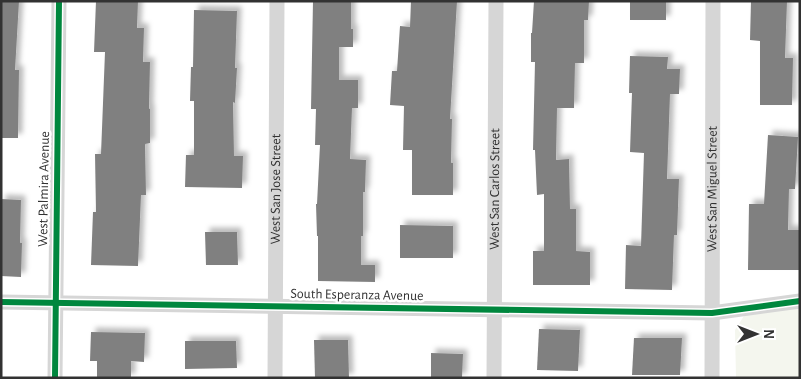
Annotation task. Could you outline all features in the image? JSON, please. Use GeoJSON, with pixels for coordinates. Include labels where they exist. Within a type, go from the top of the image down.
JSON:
{"type":"FeatureCollection","features":[{"type":"Feature","properties":{"kind":"street","name":"West Palmira Avenue"},"geometry":{"type":"LineString","coordinates":[[55,378],[58,1]]}},
{"type":"Feature","properties":{"kind":"street","name":"West San Jose Street"},"geometry":{"type":"LineString","coordinates":[[275,378],[277,1]]}},
{"type":"Feature","properties":{"kind":"street","name":"West San Carlos Street"},"geometry":{"type":"LineString","coordinates":[[494,378],[496,1]]}},
{"type":"Feature","properties":{"kind":"street","name":"West San Miguel Street"},"geometry":{"type":"LineString","coordinates":[[712,378],[713,1]]}},
{"type":"Feature","properties":{"kind":"street","name":"South Esperanza Avenue"},"geometry":{"type":"LineString","coordinates":[[1,302],[712,313],[800,301]]}},
{"type":"Feature","properties":{"kind":"shaded area"},"geometry":{"type":"Polygon","coordinates":[[[800,304],[800,378],[736,378],[735,330],[749,308],[800,304]]]}},
{"type":"Feature","properties":{"kind":"building"},"geometry":{"type":"Polygon","coordinates":[[[1,1],[19,1],[15,70],[19,70],[18,138],[1,138],[1,1]]]}},
{"type":"Feature","properties":{"kind":"building"},"geometry":{"type":"Polygon","coordinates":[[[96,1],[138,1],[137,28],[144,28],[143,62],[150,62],[150,143],[145,144],[146,195],[141,195],[138,266],[91,265],[93,212],[96,212],[95,154],[101,154],[105,52],[94,52],[96,1]]]}},
{"type":"Feature","properties":{"kind":"building"},"geometry":{"type":"Polygon","coordinates":[[[313,1],[351,1],[353,47],[339,47],[339,80],[358,80],[358,108],[352,108],[350,159],[366,160],[361,265],[375,265],[375,282],[318,281],[316,204],[320,145],[315,145],[316,109],[311,109],[313,1]]]}},
{"type":"Feature","properties":{"kind":"building"},"geometry":{"type":"Polygon","coordinates":[[[411,1],[457,1],[450,119],[452,119],[451,163],[453,163],[453,195],[412,195],[412,150],[403,150],[404,106],[390,105],[392,71],[397,71],[400,26],[410,27],[411,1]]]}},
{"type":"Feature","properties":{"kind":"building"},"geometry":{"type":"Polygon","coordinates":[[[534,1],[589,1],[588,20],[584,20],[584,63],[575,63],[574,108],[557,108],[556,160],[569,159],[570,209],[576,209],[576,251],[590,252],[590,285],[533,285],[533,251],[544,251],[544,194],[537,195],[535,150],[533,150],[535,62],[531,62],[531,33],[534,1]]]}},
{"type":"Feature","properties":{"kind":"building"},"geometry":{"type":"Polygon","coordinates":[[[630,1],[666,1],[666,20],[630,20],[630,1]]]}},
{"type":"Feature","properties":{"kind":"building"},"geometry":{"type":"Polygon","coordinates":[[[751,1],[787,1],[785,58],[793,58],[792,105],[760,105],[760,41],[750,40],[751,1]]]}},
{"type":"Feature","properties":{"kind":"building"},"geometry":{"type":"Polygon","coordinates":[[[194,10],[237,11],[235,68],[237,68],[235,103],[233,102],[234,156],[243,156],[242,188],[185,187],[186,155],[194,155],[194,101],[190,101],[191,67],[193,67],[194,10]]]}},
{"type":"Feature","properties":{"kind":"building"},"geometry":{"type":"Polygon","coordinates":[[[630,56],[668,57],[667,69],[680,69],[679,94],[670,94],[667,179],[679,179],[677,235],[674,235],[672,290],[625,289],[626,245],[641,246],[644,153],[630,152],[632,93],[629,93],[630,56]]]}},
{"type":"Feature","properties":{"kind":"building"},"geometry":{"type":"Polygon","coordinates":[[[768,135],[798,137],[795,189],[789,189],[788,230],[800,230],[800,270],[748,270],[749,204],[764,204],[768,135]]]}},
{"type":"Feature","properties":{"kind":"building"},"geometry":{"type":"Polygon","coordinates":[[[1,199],[21,200],[21,277],[1,276],[1,199]]]}},
{"type":"Feature","properties":{"kind":"building"},"geometry":{"type":"Polygon","coordinates":[[[400,225],[453,226],[453,258],[400,258],[400,225]]]}},
{"type":"Feature","properties":{"kind":"building"},"geometry":{"type":"Polygon","coordinates":[[[205,232],[237,232],[238,265],[206,265],[205,232]]]}},
{"type":"Feature","properties":{"kind":"building"},"geometry":{"type":"Polygon","coordinates":[[[539,329],[580,330],[578,371],[537,370],[539,329]]]}},
{"type":"Feature","properties":{"kind":"building"},"geometry":{"type":"Polygon","coordinates":[[[91,332],[145,333],[144,362],[131,361],[131,378],[97,378],[97,361],[90,361],[91,332]]]}},
{"type":"Feature","properties":{"kind":"building"},"geometry":{"type":"Polygon","coordinates":[[[634,338],[682,338],[680,375],[632,375],[634,338]]]}},
{"type":"Feature","properties":{"kind":"building"},"geometry":{"type":"Polygon","coordinates":[[[314,340],[348,340],[349,378],[315,378],[314,340]]]}},
{"type":"Feature","properties":{"kind":"building"},"geometry":{"type":"Polygon","coordinates":[[[185,341],[236,341],[237,368],[185,369],[185,341]]]}},
{"type":"Feature","properties":{"kind":"building"},"geometry":{"type":"Polygon","coordinates":[[[431,353],[463,354],[462,378],[431,378],[431,353]]]}},
{"type":"Feature","properties":{"kind":"cycle path"},"geometry":{"type":"LineString","coordinates":[[55,378],[59,1]]}},
{"type":"Feature","properties":{"kind":"cycle path"},"geometry":{"type":"LineString","coordinates":[[1,302],[712,313],[800,301]]}}]}
